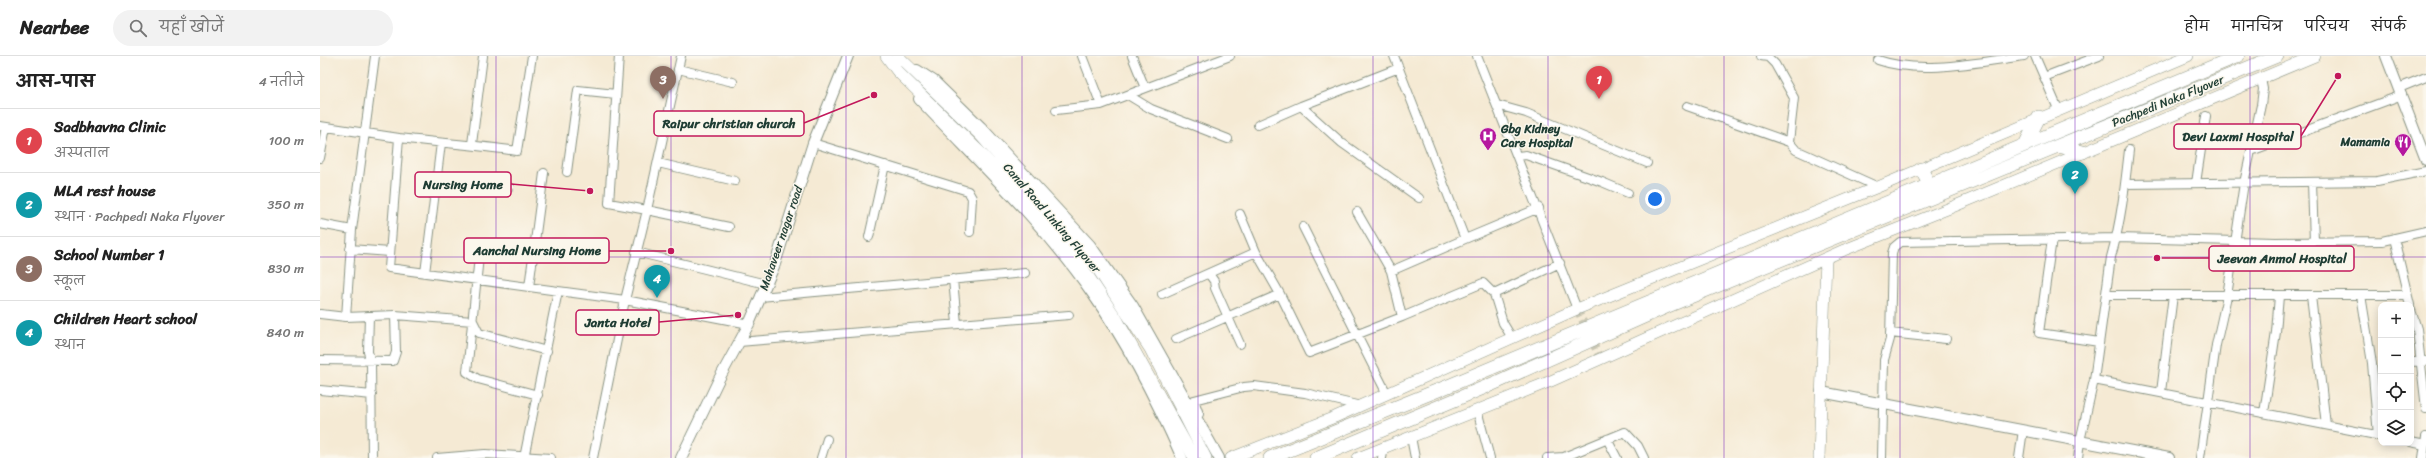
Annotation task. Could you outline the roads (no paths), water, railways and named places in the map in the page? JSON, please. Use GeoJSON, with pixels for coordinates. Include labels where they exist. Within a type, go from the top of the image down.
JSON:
{"type":"FeatureCollection","features":[{"type":"Feature","properties":{"kind":"highway","name":"Pachpedi Naka Flyover"},"geometry":{"type":"LineString","coordinates":[[1270,458],[1448,386],[2026,143],[2088,119],[2238,56]]}},
{"type":"Feature","properties":{"kind":"highway","name":"Pachpedi Naka Flyover"},"geometry":{"type":"LineString","coordinates":[[1316,458],[1495,383],[1668,306],[2277,56]]}},
{"type":"Feature","properties":{"kind":"highway"},"geometry":{"type":"LineString","coordinates":[[2026,143],[2039,118]]}},
{"type":"Feature","properties":{"kind":"highway"},"geometry":{"type":"LineString","coordinates":[[2058,146],[2083,152]]}},
{"type":"Feature","properties":{"kind":"highway"},"geometry":{"type":"LineString","coordinates":[[1921,170],[1929,184]]}},
{"type":"Feature","properties":{"kind":"main road"},"geometry":{"type":"LineString","coordinates":[[886,56],[900,63]]}},
{"type":"Feature","properties":{"kind":"main road"},"geometry":{"type":"LineString","coordinates":[[1231,458],[1361,406],[1577,309],[1921,170],[2039,118],[2188,56]]}},
{"type":"Feature","properties":{"kind":"main road"},"geometry":{"type":"LineString","coordinates":[[1358,458],[1383,453],[1411,437],[1552,381],[1826,258],[2315,56]]}},
{"type":"Feature","properties":{"kind":"main road","name":"Canal Road Linking Flyover"},"geometry":{"type":"LineString","coordinates":[[900,63],[927,83],[981,136],[1095,265],[1150,349],[1206,458]]}},
{"type":"Feature","properties":{"kind":"main road","name":"Canal Road Linking Flyover"},"geometry":{"type":"LineString","coordinates":[[900,63],[920,93],[980,152],[1056,235],[1083,268],[1117,319],[1194,458]]}},
{"type":"Feature","properties":{"kind":"main road"},"geometry":{"type":"LineString","coordinates":[[1819,458],[1826,258]]}},
{"type":"Feature","properties":{"kind":"street"},"geometry":{"type":"LineString","coordinates":[[346,317],[352,230],[375,56]]}},
{"type":"Feature","properties":{"kind":"street"},"geometry":{"type":"LineString","coordinates":[[472,144],[483,56]]}},
{"type":"Feature","properties":{"kind":"street"},"geometry":{"type":"LineString","coordinates":[[320,158],[323,127],[399,138],[442,143],[472,144],[517,151],[532,56]]}},
{"type":"Feature","properties":{"kind":"street"},"geometry":{"type":"LineString","coordinates":[[618,56],[609,203],[729,227]]}},
{"type":"Feature","properties":{"kind":"street"},"geometry":{"type":"LineString","coordinates":[[593,458],[625,300],[647,210],[681,56]]}},
{"type":"Feature","properties":{"kind":"street","name":"Mahaveer nagar road"},"geometry":{"type":"LineString","coordinates":[[680,458],[749,324],[775,264],[813,143],[848,56]]}},
{"type":"Feature","properties":{"kind":"street"},"geometry":{"type":"LineString","coordinates":[[1082,56],[1101,105]]}},
{"type":"Feature","properties":{"kind":"street"},"geometry":{"type":"LineString","coordinates":[[1132,56],[1145,88]]}},
{"type":"Feature","properties":{"kind":"street"},"geometry":{"type":"LineString","coordinates":[[1056,110],[1101,105],[1230,56]]}},
{"type":"Feature","properties":{"kind":"street"},"geometry":{"type":"LineString","coordinates":[[1394,56],[1465,239]]}},
{"type":"Feature","properties":{"kind":"street"},"geometry":{"type":"LineString","coordinates":[[1477,56],[1539,208],[1577,309]]}},
{"type":"Feature","properties":{"kind":"street"},"geometry":{"type":"LineString","coordinates":[[1761,56],[1768,58],[1775,64],[1794,98],[1789,142]]}},
{"type":"Feature","properties":{"kind":"street"},"geometry":{"type":"LineString","coordinates":[[1878,60],[1893,65],[1950,66],[2024,56]]}},
{"type":"Feature","properties":{"kind":"street"},"geometry":{"type":"LineString","coordinates":[[2035,56],[2058,110]]}},
{"type":"Feature","properties":{"kind":"street"},"geometry":{"type":"LineString","coordinates":[[2044,77],[2099,56]]}},
{"type":"Feature","properties":{"kind":"street"},"geometry":{"type":"LineString","coordinates":[[2386,56],[2426,160]]}},
{"type":"Feature","properties":{"kind":"street"},"geometry":{"type":"LineString","coordinates":[[900,63],[934,81],[981,127],[1090,245],[1134,306],[1219,458]]}},
{"type":"Feature","properties":{"kind":"street"},"geometry":{"type":"LineString","coordinates":[[900,63],[914,94],[987,170],[1056,247],[1092,293],[1130,353],[1182,458]]}},
{"type":"Feature","properties":{"kind":"street"},"geometry":{"type":"LineString","coordinates":[[1258,125],[1300,106],[1399,68]]}},
{"type":"Feature","properties":{"kind":"street"},"geometry":{"type":"LineString","coordinates":[[678,69],[733,82]]}},
{"type":"Feature","properties":{"kind":"street"},"geometry":{"type":"LineString","coordinates":[[2251,151],[2401,92],[2426,77]]}},
{"type":"Feature","properties":{"kind":"street"},"geometry":{"type":"LineString","coordinates":[[2200,458],[2216,345],[2226,296],[2244,183],[2263,89],[2261,79]]}},
{"type":"Feature","properties":{"kind":"street"},"geometry":{"type":"LineString","coordinates":[[567,172],[578,90],[616,94]]}},
{"type":"Feature","properties":{"kind":"street"},"geometry":{"type":"LineString","coordinates":[[1128,95],[1151,109],[1228,139]]}},
{"type":"Feature","properties":{"kind":"street"},"geometry":{"type":"LineString","coordinates":[[1497,105],[1526,113],[1647,163]]}},
{"type":"Feature","properties":{"kind":"street"},"geometry":{"type":"LineString","coordinates":[[1300,106],[1342,143],[1419,198]]}},
{"type":"Feature","properties":{"kind":"street"},"geometry":{"type":"LineString","coordinates":[[1687,106],[1789,142],[1796,150],[1878,187]]}},
{"type":"Feature","properties":{"kind":"street"},"geometry":{"type":"LineString","coordinates":[[2196,183],[2206,116]]}},
{"type":"Feature","properties":{"kind":"street"},"geometry":{"type":"LineString","coordinates":[[399,138],[389,268],[625,300],[749,324]]}},
{"type":"Feature","properties":{"kind":"street"},"geometry":{"type":"LineString","coordinates":[[425,273],[442,143]]}},
{"type":"Feature","properties":{"kind":"street"},"geometry":{"type":"LineString","coordinates":[[813,143],[968,191],[972,198],[970,232]]}},
{"type":"Feature","properties":{"kind":"street"},"geometry":{"type":"LineString","coordinates":[[2078,458],[2080,441],[2094,380],[2111,257],[2117,238],[2129,150]]}},
{"type":"Feature","properties":{"kind":"street"},"geometry":{"type":"LineString","coordinates":[[1518,156],[1526,155],[1602,182],[1628,193]]}},
{"type":"Feature","properties":{"kind":"street"},"geometry":{"type":"LineString","coordinates":[[658,162],[735,181]]}},
{"type":"Feature","properties":{"kind":"street"},"geometry":{"type":"LineString","coordinates":[[869,237],[885,165]]}},
{"type":"Feature","properties":{"kind":"street"},"geometry":{"type":"LineString","coordinates":[[2125,184],[2377,181],[2426,171]]}},
{"type":"Feature","properties":{"kind":"street"},"geometry":{"type":"LineString","coordinates":[[529,287],[544,174]]}},
{"type":"Feature","properties":{"kind":"street"},"geometry":{"type":"LineString","coordinates":[[438,177],[509,187]]}},
{"type":"Feature","properties":{"kind":"street"},"geometry":{"type":"LineString","coordinates":[[2312,182],[2314,242]]}},
{"type":"Feature","properties":{"kind":"street"},"geometry":{"type":"LineString","coordinates":[[1391,271],[1539,208]]}},
{"type":"Feature","properties":{"kind":"street"},"geometry":{"type":"LineString","coordinates":[[1357,212],[1391,271],[1402,317]]}},
{"type":"Feature","properties":{"kind":"street"},"geometry":{"type":"LineString","coordinates":[[1240,214],[1256,252],[1280,294],[1309,353],[1402,317],[1483,283],[1494,294],[1503,323],[1512,338]]}},
{"type":"Feature","properties":{"kind":"street"},"geometry":{"type":"LineString","coordinates":[[320,224],[352,230]]}},
{"type":"Feature","properties":{"kind":"street"},"geometry":{"type":"LineString","coordinates":[[1303,227],[1387,394]]}},
{"type":"Feature","properties":{"kind":"street"},"geometry":{"type":"LineString","coordinates":[[1882,458],[1884,360],[1890,333],[1892,253],[1894,248],[1900,242],[2117,238],[2314,242],[2382,241],[2426,231]]}},
{"type":"Feature","properties":{"kind":"street"},"geometry":{"type":"LineString","coordinates":[[2394,238],[2409,302]]}},
{"type":"Feature","properties":{"kind":"street"},"geometry":{"type":"LineString","coordinates":[[2052,239],[2039,333],[2099,342]]}},
{"type":"Feature","properties":{"kind":"street"},"geometry":{"type":"LineString","coordinates":[[480,247],[473,321],[466,364],[468,374],[538,396]]}},
{"type":"Feature","properties":{"kind":"street"},"geometry":{"type":"LineString","coordinates":[[350,249],[390,252]]}},
{"type":"Feature","properties":{"kind":"street"},"geometry":{"type":"LineString","coordinates":[[636,252],[766,284]]}},
{"type":"Feature","properties":{"kind":"street"},"geometry":{"type":"LineString","coordinates":[[1162,294],[1256,252]]}},
{"type":"Feature","properties":{"kind":"street"},"geometry":{"type":"LineString","coordinates":[[1494,294],[1560,263]]}},
{"type":"Feature","properties":{"kind":"street"},"geometry":{"type":"LineString","coordinates":[[760,297],[1025,273]]}},
{"type":"Feature","properties":{"kind":"street"},"geometry":{"type":"LineString","coordinates":[[1209,274],[1214,281],[1215,288],[1229,316],[1240,344]]}},
{"type":"Feature","properties":{"kind":"street"},"geometry":{"type":"LineString","coordinates":[[953,280],[957,324]]}},
{"type":"Feature","properties":{"kind":"street"},"geometry":{"type":"LineString","coordinates":[[525,457],[558,291]]}},
{"type":"Feature","properties":{"kind":"street"},"geometry":{"type":"LineString","coordinates":[[1176,339],[1280,294]]}},
{"type":"Feature","properties":{"kind":"street"},"geometry":{"type":"LineString","coordinates":[[2106,295],[2407,295]]}},
{"type":"Feature","properties":{"kind":"street"},"geometry":{"type":"LineString","coordinates":[[2161,392],[2173,295]]}},
{"type":"Feature","properties":{"kind":"street"},"geometry":{"type":"LineString","coordinates":[[2361,295],[2377,363],[2379,410]]}},
{"type":"Feature","properties":{"kind":"street"},"geometry":{"type":"LineString","coordinates":[[2264,413],[2276,332],[2279,296]]}},
{"type":"Feature","properties":{"kind":"street"},"geometry":{"type":"LineString","coordinates":[[2312,296],[2326,425]]}},
{"type":"Feature","properties":{"kind":"street"},"geometry":{"type":"LineString","coordinates":[[320,314],[346,317],[395,315],[473,321]]}},
{"type":"Feature","properties":{"kind":"street"},"geometry":{"type":"LineString","coordinates":[[320,360],[389,362],[395,359],[395,315]]}},
{"type":"Feature","properties":{"kind":"street"},"geometry":{"type":"LineString","coordinates":[[739,342],[1069,315]]}},
{"type":"Feature","properties":{"kind":"street"},"geometry":{"type":"LineString","coordinates":[[369,316],[368,352],[371,361],[372,458]]}},
{"type":"Feature","properties":{"kind":"street"},"geometry":{"type":"LineString","coordinates":[[473,321],[479,333],[547,351]]}},
{"type":"Feature","properties":{"kind":"street"},"geometry":{"type":"LineString","coordinates":[[2414,322],[2424,361],[2426,409]]}},
{"type":"Feature","properties":{"kind":"street"},"geometry":{"type":"LineString","coordinates":[[1890,333],[1946,339]]}},
{"type":"Feature","properties":{"kind":"street"},"geometry":{"type":"LineString","coordinates":[[2414,362],[2424,361]]}},
{"type":"Feature","properties":{"kind":"street"},"geometry":{"type":"LineString","coordinates":[[2094,380],[2378,436]]}},
{"type":"Feature","properties":{"kind":"street"},"geometry":{"type":"LineString","coordinates":[[1201,428],[1194,400],[1244,387],[1305,393],[1361,406]]}},
{"type":"Feature","properties":{"kind":"street"},"geometry":{"type":"LineString","coordinates":[[320,390],[372,395]]}},
{"type":"Feature","properties":{"kind":"street"},"geometry":{"type":"LineString","coordinates":[[1821,392],[2169,458]]}},
{"type":"Feature","properties":{"kind":"street"},"geometry":{"type":"LineString","coordinates":[[1477,410],[1490,458]]}},
{"type":"Feature","properties":{"kind":"street"},"geometry":{"type":"LineString","coordinates":[[2019,458],[2023,430]]}},
{"type":"Feature","properties":{"kind":"street"},"geometry":{"type":"LineString","coordinates":[[1547,458],[1564,457],[1625,432],[1638,446],[1644,458]]}},
{"type":"Feature","properties":{"kind":"street"},"geometry":{"type":"LineString","coordinates":[[1411,437],[1415,458]]}},
{"type":"Feature","properties":{"kind":"street"},"geometry":{"type":"LineString","coordinates":[[1608,439],[1617,458]]}},
{"type":"Feature","properties":{"kind":"street"},"geometry":{"type":"LineString","coordinates":[[820,458],[827,440]]}},
{"type":"Feature","properties":{"kind":"street"},"geometry":{"type":"LineString","coordinates":[[2414,442],[2426,441],[2423,458]]}},
{"type":"Feature","properties":{"kind":"street"},"geometry":{"type":"LineString","coordinates":[[437,458],[485,454],[551,458]]}},
{"type":"Feature","properties":{"kind":"tunnel"},"geometry":{"type":"LineString","coordinates":[[1577,309],[1600,358]]}},
{"type":"Feature","properties":{"kind":"place","name":"Devi Laxmi Hospital"},"geometry":{"type":"Point","coordinates":[2338,76]}},
{"type":"Feature","properties":{"kind":"place","name":"Raipur christian church"},"geometry":{"type":"Point","coordinates":[874,95]}},
{"type":"Feature","properties":{"kind":"place","name":"School Number 1"},"geometry":{"type":"Point","coordinates":[663,99]}},
{"type":"Feature","properties":{"kind":"place","name":"Sadbhavna Clinic"},"geometry":{"type":"Point","coordinates":[1599,99]}},
{"type":"Feature","properties":{"kind":"place","name":"Gbg Kidney Care Hospital"},"geometry":{"type":"Point","coordinates":[1488,151]}},
{"type":"Feature","properties":{"kind":"place","name":"Mamamia"},"geometry":{"type":"Point","coordinates":[2403,157]}},
{"type":"Feature","properties":{"kind":"place","name":"Nursing Home"},"geometry":{"type":"Point","coordinates":[590,191]}},
{"type":"Feature","properties":{"kind":"place","name":"MLA rest house"},"geometry":{"type":"Point","coordinates":[2075,194]}},
{"type":"Feature","properties":{"kind":"place","name":"Aanchal Nursing Home"},"geometry":{"type":"Point","coordinates":[671,251]}},
{"type":"Feature","properties":{"kind":"place","name":"Jeevan Anmol Hospital"},"geometry":{"type":"Point","coordinates":[2157,258]}},
{"type":"Feature","properties":{"kind":"place","name":"Children Heart school"},"geometry":{"type":"Point","coordinates":[657,298]}},
{"type":"Feature","properties":{"kind":"place","name":"Janta Hotel"},"geometry":{"type":"Point","coordinates":[738,315]}}]}
